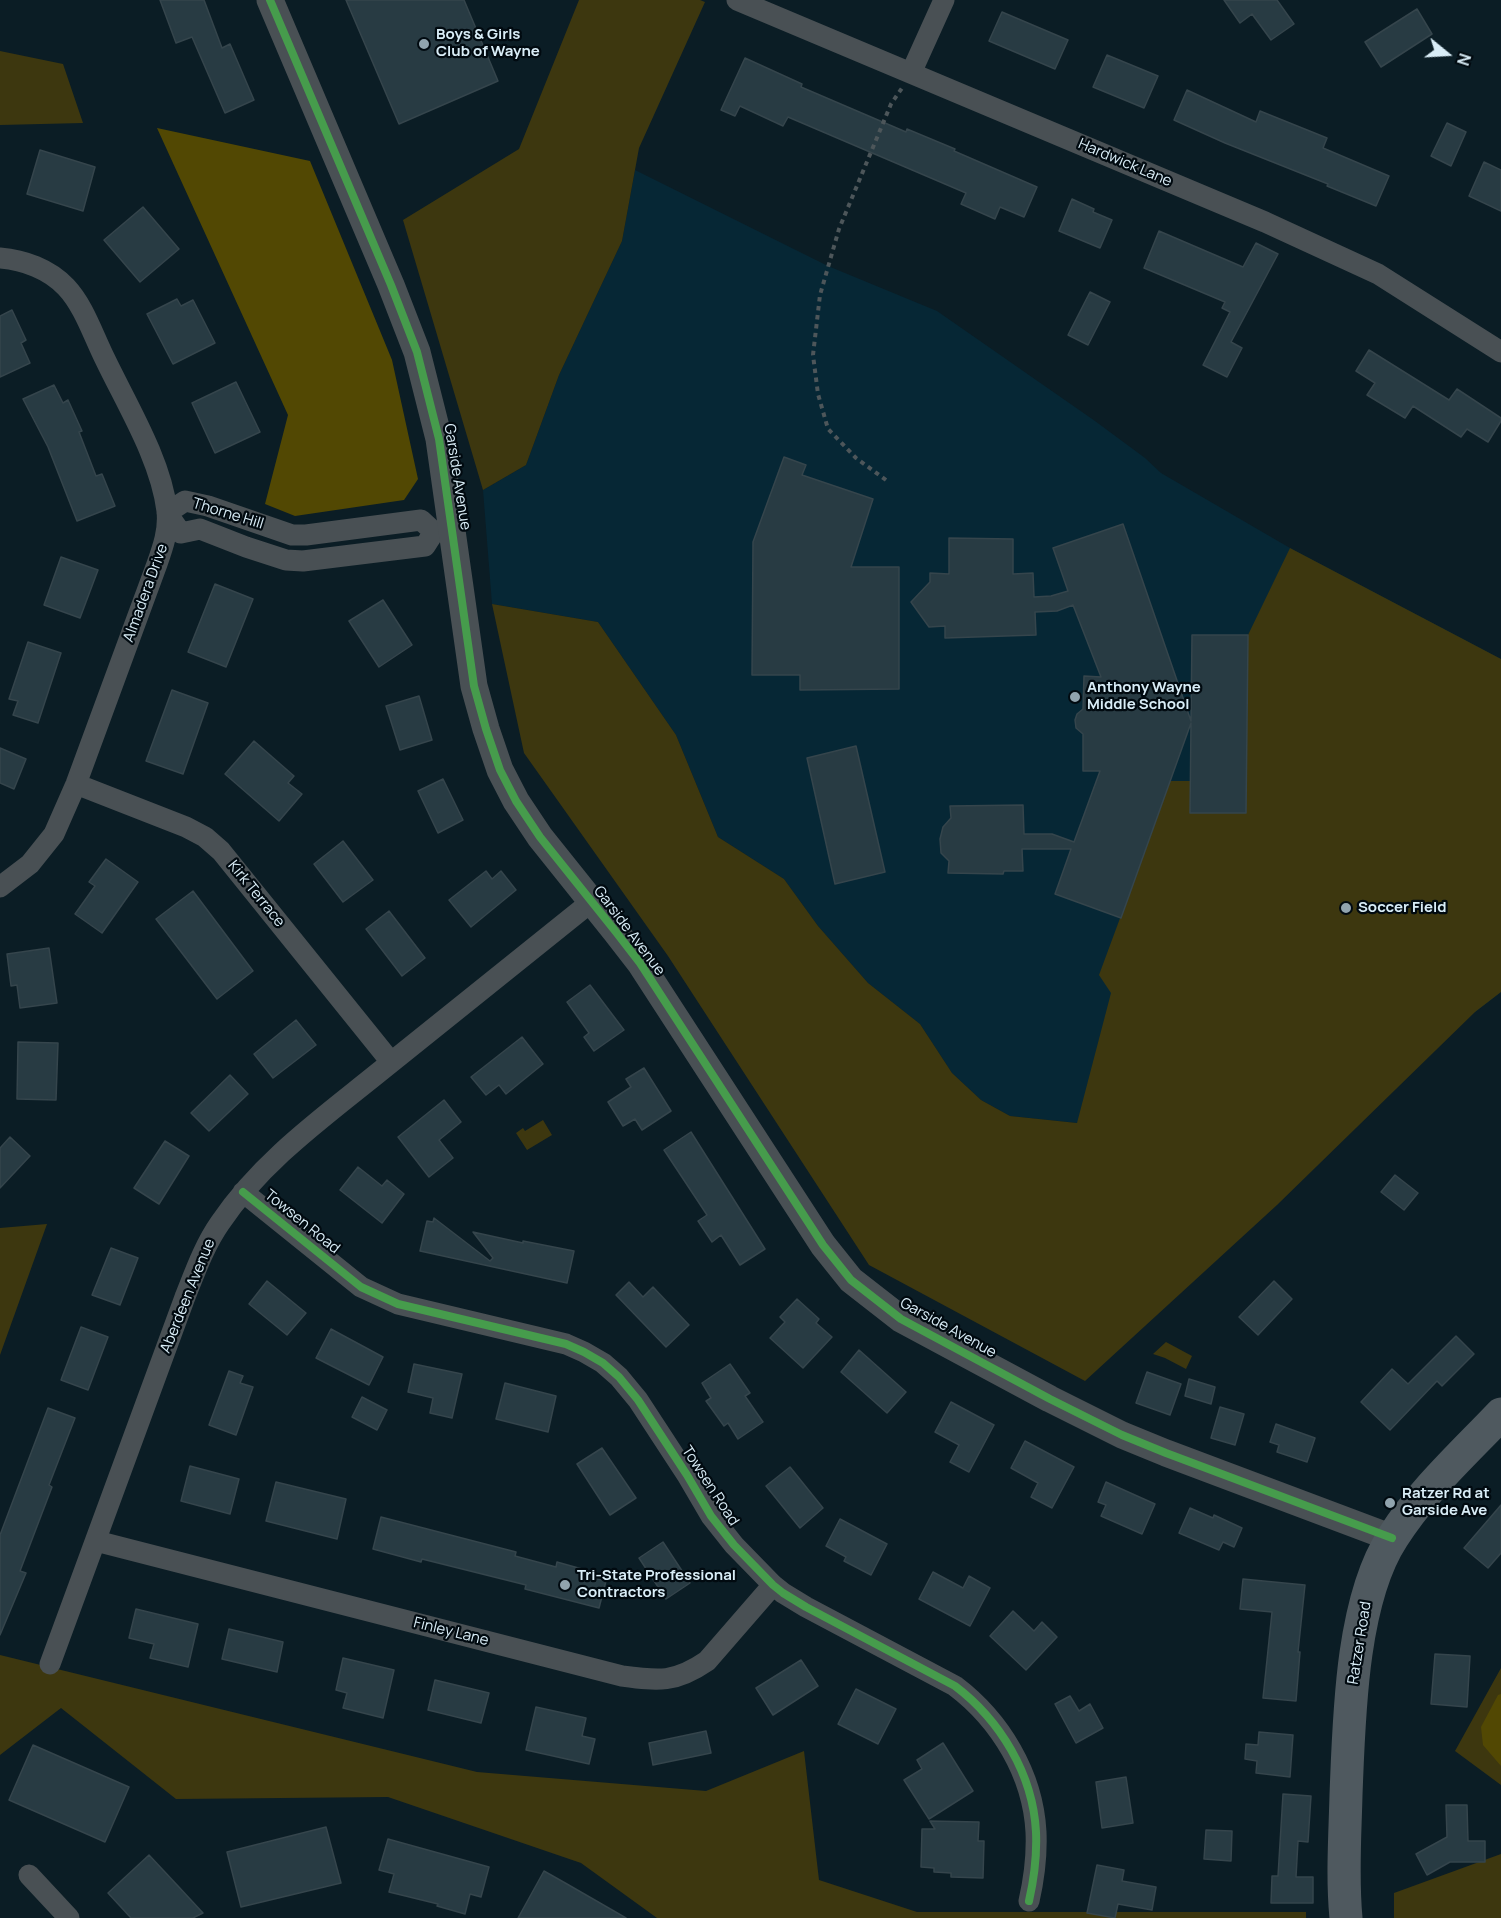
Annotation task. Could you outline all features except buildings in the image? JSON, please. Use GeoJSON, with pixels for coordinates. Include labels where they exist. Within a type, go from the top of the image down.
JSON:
{"type":"FeatureCollection","features":[{"type":"Feature","properties":{"kind":"main road","name":"Ratzer Road"},"geometry":{"type":"LineString","coordinates":[[1346,1918],[1343,1873],[1347,1757],[1359,1639],[1369,1590],[1379,1562],[1392,1538],[1439,1479],[1501,1414]]}},
{"type":"Feature","properties":{"kind":"street","name":"Garside Avenue"},"geometry":{"type":"LineString","coordinates":[[270,0],[391,285],[417,352],[439,439],[443,531],[474,686],[500,770],[516,801],[540,837],[640,963],[823,1245],[851,1280],[901,1319],[1050,1399],[1122,1435],[1392,1538]]}},
{"type":"Feature","properties":{"kind":"street","name":"Hardwick Lane"},"geometry":{"type":"LineString","coordinates":[[737,0],[1265,222],[1378,274],[1501,352]]}},
{"type":"Feature","properties":{"kind":"street"},"geometry":{"type":"LineString","coordinates":[[911,73],[944,0]]}},
{"type":"Feature","properties":{"kind":"street","name":"Almadera Drive"},"geometry":{"type":"LineString","coordinates":[[0,258],[39,267],[54,276],[76,300],[155,464],[167,513],[166,538],[157,564],[76,784],[54,834],[30,864],[0,887]]}},
{"type":"Feature","properties":{"kind":"street","name":"Thorne Hill"},"geometry":{"type":"LineString","coordinates":[[167,513],[186,501],[208,506],[292,535],[421,520],[443,531]]}},
{"type":"Feature","properties":{"kind":"street","name":"Kirk Terrace"},"geometry":{"type":"LineString","coordinates":[[76,784],[186,827],[205,837],[221,851],[392,1062]]}},
{"type":"Feature","properties":{"kind":"street","name":"Aberdeen Avenue"},"geometry":{"type":"LineString","coordinates":[[51,1664],[205,1248],[219,1223],[264,1168],[311,1127],[591,902]]}},
{"type":"Feature","properties":{"kind":"street","name":"Towsen Road"},"geometry":{"type":"LineString","coordinates":[[243,1192],[361,1287],[398,1304],[566,1344],[603,1363],[619,1377],[638,1400],[711,1516],[734,1545],[773,1585],[806,1607],[955,1686],[972,1699],[990,1719],[1007,1741],[1018,1763],[1033,1809],[1036,1832],[1035,1856],[1029,1901]]}},
{"type":"Feature","properties":{"kind":"street","name":"Finley Lane"},"geometry":{"type":"LineString","coordinates":[[96,1541],[622,1676],[658,1681],[694,1670],[707,1661],[773,1585]]}},
{"type":"Feature","properties":{"kind":"street"},"geometry":{"type":"LineString","coordinates":[[29,1875],[69,1918]]}},
{"type":"Feature","properties":{"kind":"path"},"geometry":{"type":"LineString","coordinates":[[886,480],[856,458],[828,429],[818,394],[813,355],[820,295],[839,229],[891,104],[911,73]]}},
{"type":"Feature","properties":{"kind":"shaded area"},"geometry":{"type":"Polygon","coordinates":[[[579,0],[700,0],[705,2],[639,148],[622,241],[559,375],[526,465],[483,490],[403,220],[519,149],[579,0]]]}},
{"type":"Feature","properties":{"kind":"shaded area"},"geometry":{"type":"Polygon","coordinates":[[[0,51],[63,64],[83,123],[0,125],[0,51]]]}},
{"type":"Feature","properties":{"kind":"shaded area"},"geometry":{"type":"Polygon","coordinates":[[[157,128],[310,161],[392,360],[418,479],[404,500],[295,516],[265,504],[288,415],[157,128]]]}},
{"type":"Feature","properties":{"kind":"shaded area","name":"Anthony Wayne Middle School"},"geometry":{"type":"Polygon","coordinates":[[[635,170],[828,266],[937,311],[1095,421],[1145,458],[1161,473],[1290,548],[1501,659],[1501,992],[1475,1012],[1077,1123],[1010,1116],[981,1100],[952,1073],[920,1024],[868,983],[818,926],[784,879],[718,837],[676,735],[598,622],[492,604],[483,490],[526,465],[559,375],[622,241],[635,170]]]}},
{"type":"Feature","properties":{"kind":"shaded area"},"geometry":{"type":"Polygon","coordinates":[[[1290,548],[1501,659],[1501,992],[1475,1012],[1277,1205],[1085,1381],[869,1265],[668,956],[524,753],[492,604],[598,622],[676,735],[718,837],[784,879],[818,926],[868,983],[920,1024],[952,1073],[981,1100],[1010,1116],[1077,1123],[1111,993],[1099,975],[1163,802],[1163,781],[1190,781],[1190,813],[1246,813],[1248,635],[1290,548]]]}},
{"type":"Feature","properties":{"kind":"shaded area"},"geometry":{"type":"Polygon","coordinates":[[[543,1120],[552,1135],[527,1150],[516,1133],[523,1128],[525,1131],[543,1120]]]}},
{"type":"Feature","properties":{"kind":"shaded area"},"geometry":{"type":"Polygon","coordinates":[[[47,1224],[0,1355],[0,1228],[47,1224]]]}},
{"type":"Feature","properties":{"kind":"shaded area"},"geometry":{"type":"Polygon","coordinates":[[[1166,1342],[1192,1356],[1186,1369],[1153,1354],[1166,1342]]]}},
{"type":"Feature","properties":{"kind":"shaded area"},"geometry":{"type":"Polygon","coordinates":[[[0,1655],[477,1772],[706,1791],[804,1751],[819,1880],[917,1912],[1306,1912],[1306,1918],[657,1918],[581,1863],[388,1797],[176,1799],[61,1708],[0,1755],[0,1655]]]}},
{"type":"Feature","properties":{"kind":"shaded area"},"geometry":{"type":"Polygon","coordinates":[[[1501,1668],[1501,1785],[1455,1751],[1501,1668]]]}},
{"type":"Feature","properties":{"kind":"shaded area"},"geometry":{"type":"Polygon","coordinates":[[[1501,1694],[1501,1766],[1483,1745],[1481,1727],[1498,1695],[1501,1694]]]}},
{"type":"Feature","properties":{"kind":"shaded area"},"geometry":{"type":"Polygon","coordinates":[[[1501,1854],[1501,1918],[1394,1918],[1394,1893],[1501,1854]]]}},
{"type":"Feature","properties":{"kind":"cycle path"},"geometry":{"type":"LineString","coordinates":[[270,0],[391,285],[417,352],[439,439],[474,686],[500,770],[516,801],[540,837],[640,963],[823,1245],[851,1280],[901,1319],[1050,1399],[1122,1435],[1166,1453],[1392,1538]]}},
{"type":"Feature","properties":{"kind":"cycle path"},"geometry":{"type":"LineString","coordinates":[[243,1192],[361,1287],[398,1304],[566,1344],[603,1363],[619,1377],[638,1400],[711,1516],[734,1545],[773,1585],[806,1607],[955,1686],[986,1715],[1000,1732],[1021,1769],[1034,1810],[1036,1849],[1029,1901]]}},
{"type":"Feature","properties":{"kind":"place","name":"Boys & Girls Club of Wayne"},"geometry":{"type":"Point","coordinates":[424,44]}},
{"type":"Feature","properties":{"kind":"place","name":"Anthony Wayne Middle School"},"geometry":{"type":"Point","coordinates":[1075,697]}},
{"type":"Feature","properties":{"kind":"place","name":"Soccer Field"},"geometry":{"type":"Point","coordinates":[1346,908]}},
{"type":"Feature","properties":{"kind":"place","name":"Ratzer Rd at Garside Ave"},"geometry":{"type":"Point","coordinates":[1390,1503]}},
{"type":"Feature","properties":{"kind":"place","name":"Tri-State Professional Contractors"},"geometry":{"type":"Point","coordinates":[565,1585]}}]}
